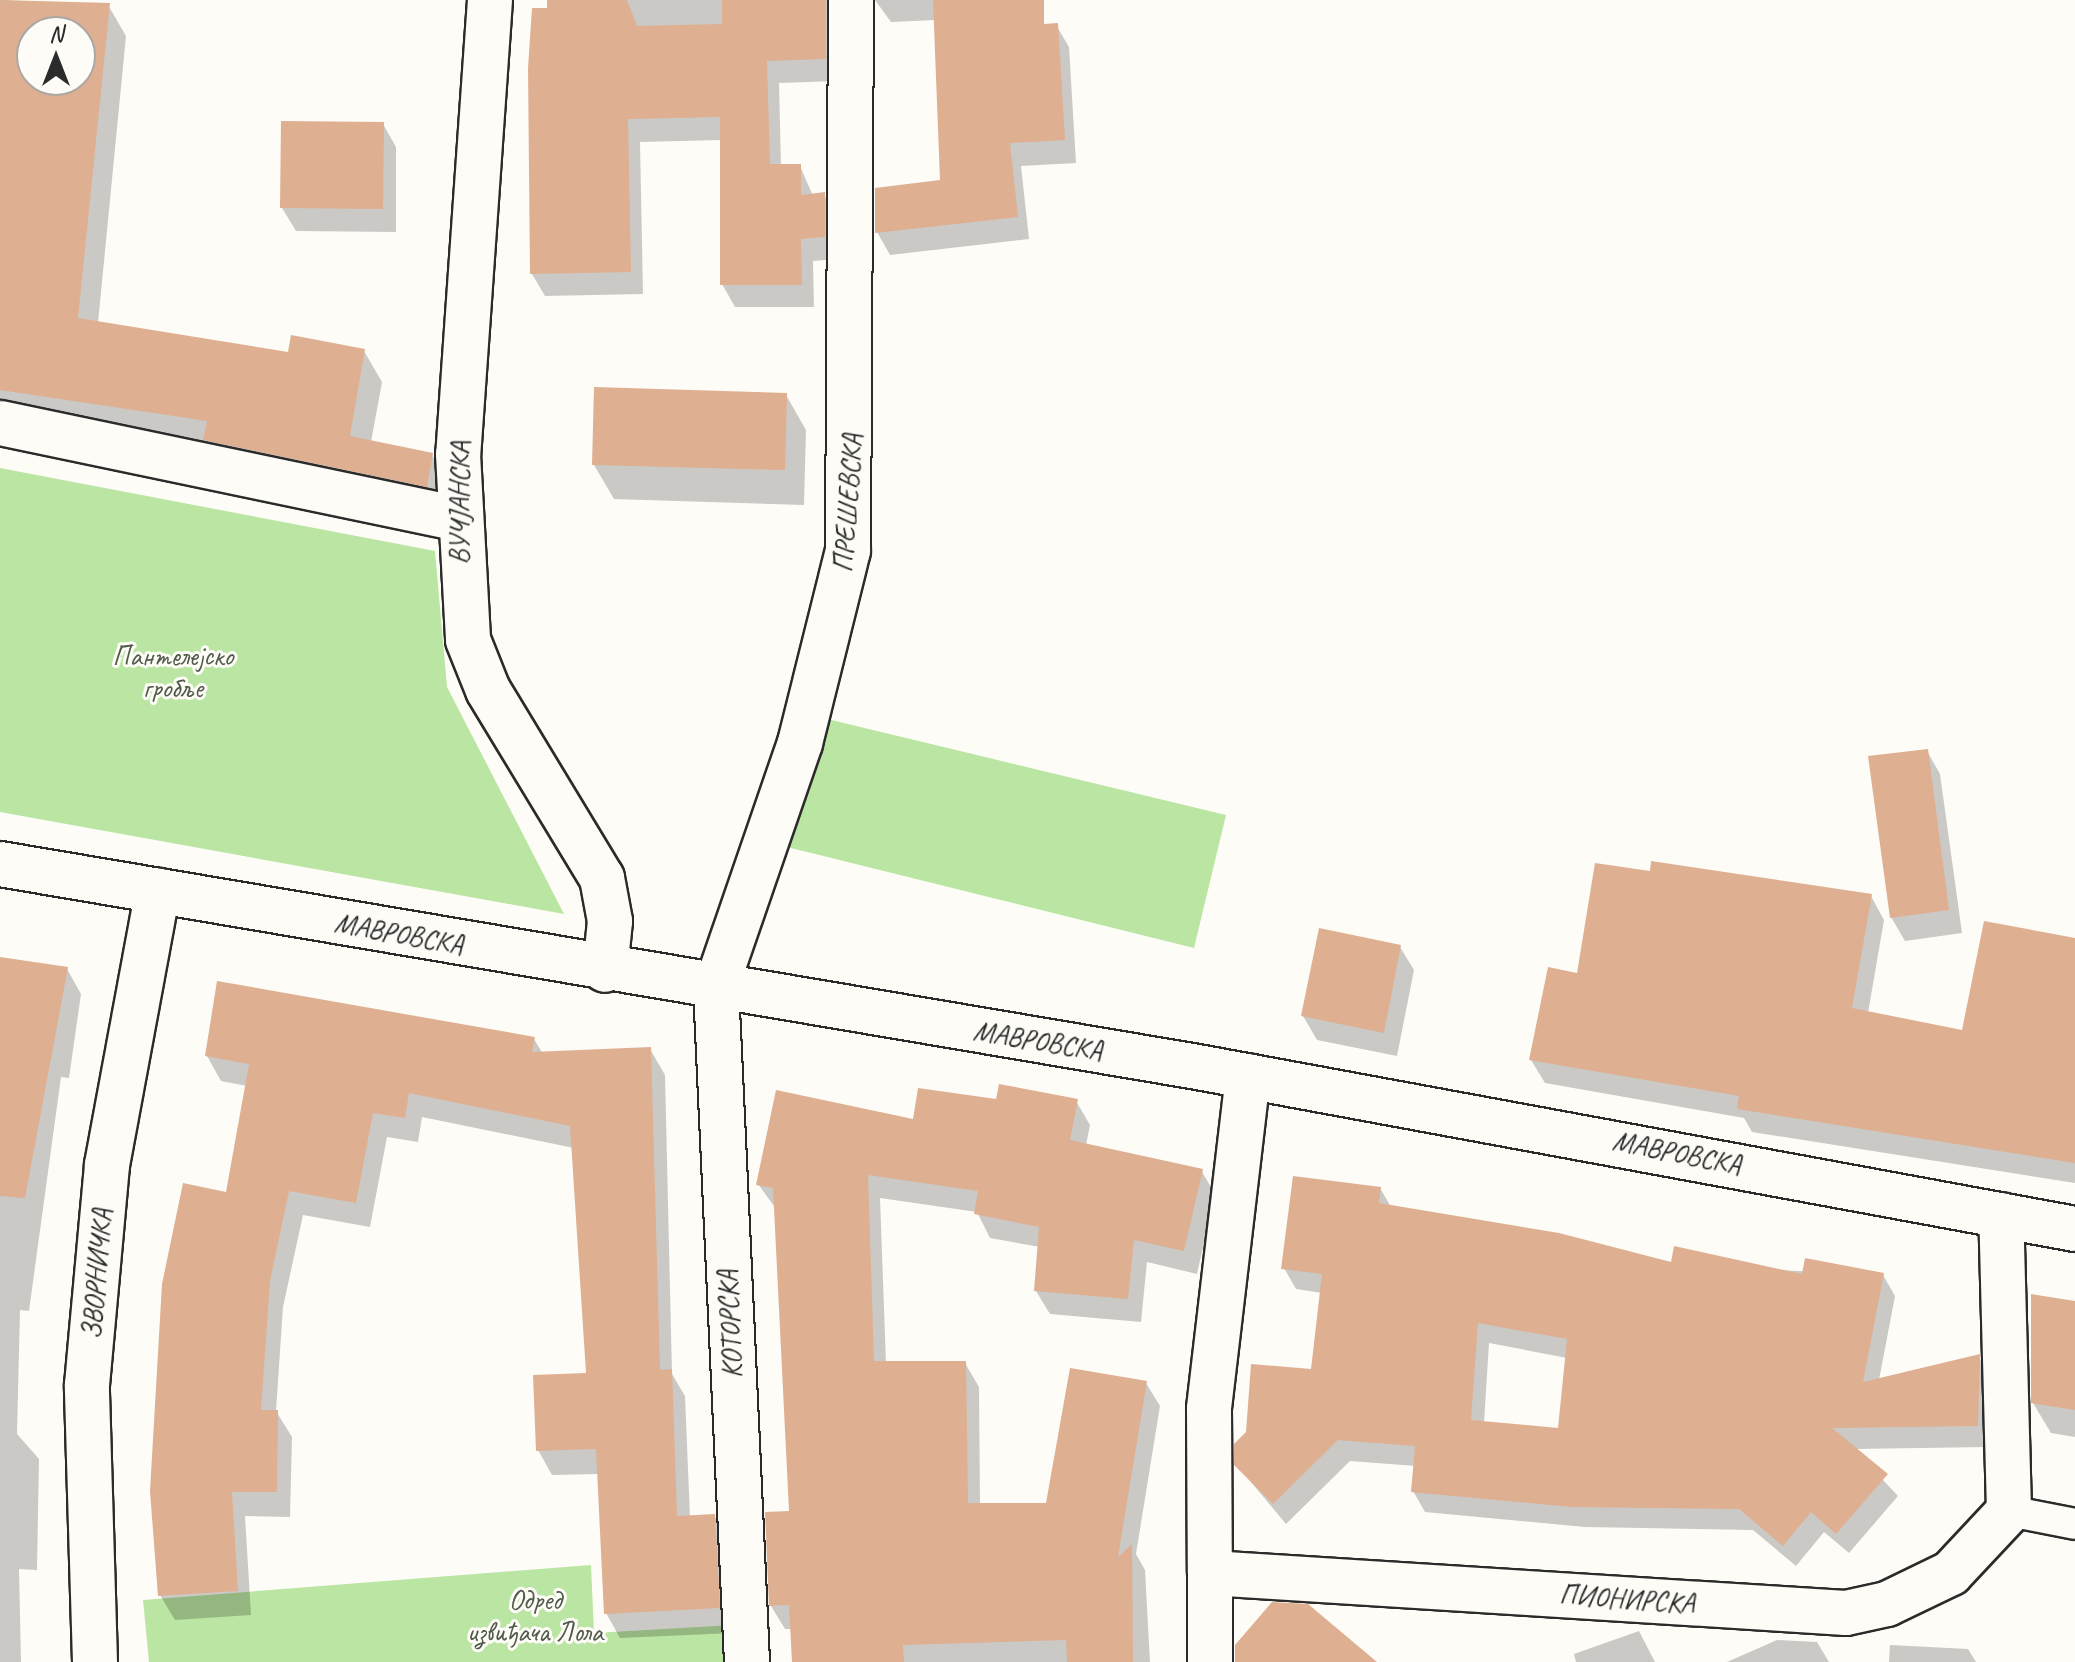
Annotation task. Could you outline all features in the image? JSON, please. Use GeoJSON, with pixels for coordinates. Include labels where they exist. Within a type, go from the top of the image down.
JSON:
{"type":"FeatureCollection","features":[{"type":"Feature","properties":{"kind":"street","name":"ВУЧЈАНСКА"},"geometry":{"type":"LineString","coordinates":[[490,0],[458,519],[468,640],[488,690],[602,878],[610,921],[605,970]]}},
{"type":"Feature","properties":{"kind":"street","name":"ПРЕШЕВСКА"},"geometry":{"type":"LineString","coordinates":[[716,987],[800,743],[848,551],[851,0]]}},
{"type":"Feature","properties":{"kind":"street"},"geometry":{"type":"LineString","coordinates":[[0,423],[458,519]]}},
{"type":"Feature","properties":{"kind":"street","name":"МАВРОВСКА"},"geometry":{"type":"LineString","coordinates":[[0,864],[605,970],[1248,1076],[2075,1229]]}},
{"type":"Feature","properties":{"kind":"street","name":"ЗВОРНИЧКА"},"geometry":{"type":"LineString","coordinates":[[95,1662],[87,1385],[107,1165],[158,891]]}},
{"type":"Feature","properties":{"kind":"street","name":"КОТОРСКА"},"geometry":{"type":"LineString","coordinates":[[716,987],[747,1662]]}},
{"type":"Feature","properties":{"kind":"street"},"geometry":{"type":"LineString","coordinates":[[1210,1662],[1209,1409],[1248,1076]]}},
{"type":"Feature","properties":{"kind":"street"},"geometry":{"type":"LineString","coordinates":[[2001,1215],[2009,1511]]}},
{"type":"Feature","properties":{"kind":"street","name":"ПИОНИРСКА"},"geometry":{"type":"LineString","coordinates":[[1210,1573],[1846,1613],[1887,1604],[1951,1573],[2009,1511]]}},
{"type":"Feature","properties":{"kind":"lane"},"geometry":{"type":"LineString","coordinates":[[2009,1511],[2075,1524]]}},
{"type":"Feature","properties":{"kind":"green space","name":"Пантелејско гробље"},"geometry":{"type":"Polygon","coordinates":[[[0,468],[435,551],[447,687],[564,914],[0,812],[0,468]]]}},
{"type":"Feature","properties":{"kind":"green space"},"geometry":{"type":"Polygon","coordinates":[[[823,718],[1226,815],[1194,948],[779,845],[823,718]]]}},
{"type":"Feature","properties":{"kind":"green space","name":"Одред извиђача Лола"},"geometry":{"type":"Polygon","coordinates":[[[591,1565],[594,1633],[734,1625],[736,1662],[149,1662],[143,1600],[591,1565]]]}},
{"type":"Feature","properties":{"kind":"building"},"geometry":{"type":"Polygon","coordinates":[[[0,0],[110,3],[78,318],[288,352],[291,335],[365,349],[350,436],[433,453],[427,487],[203,440],[207,421],[0,390],[0,0]]]}},
{"type":"Feature","properties":{"kind":"building"},"geometry":{"type":"Polygon","coordinates":[[[547,0],[627,0],[637,26],[722,24],[722,0],[826,0],[826,59],[767,61],[770,164],[801,164],[801,195],[825,192],[825,237],[801,239],[802,285],[720,285],[720,117],[628,119],[631,272],[530,274],[528,68],[532,8],[547,8],[547,0]]]}},
{"type":"Feature","properties":{"kind":"building"},"geometry":{"type":"Polygon","coordinates":[[[933,0],[1044,0],[1044,24],[1058,23],[1065,140],[1010,143],[1018,217],[875,233],[875,188],[940,180],[933,0]]]}},
{"type":"Feature","properties":{"kind":"building"},"geometry":{"type":"Polygon","coordinates":[[[281,121],[384,122],[383,209],[280,208],[281,121]]]}},
{"type":"Feature","properties":{"kind":"building"},"geometry":{"type":"Polygon","coordinates":[[[594,387],[787,393],[785,470],[592,465],[594,387]]]}},
{"type":"Feature","properties":{"kind":"building"},"geometry":{"type":"Polygon","coordinates":[[[1928,749],[1949,910],[1890,918],[1868,756],[1928,749]]]}},
{"type":"Feature","properties":{"kind":"building"},"geometry":{"type":"Polygon","coordinates":[[[1651,861],[1872,894],[1852,1008],[1962,1030],[1984,921],[2075,938],[2075,1163],[1737,1109],[1739,1096],[1529,1060],[1548,967],[1577,973],[1595,863],[1650,871],[1651,861]]]}},
{"type":"Feature","properties":{"kind":"building"},"geometry":{"type":"Polygon","coordinates":[[[1319,928],[1401,945],[1384,1033],[1301,1016],[1319,928]]]}},
{"type":"Feature","properties":{"kind":"building"},"geometry":{"type":"Polygon","coordinates":[[[0,957],[68,967],[25,1198],[0,1196],[0,957]]]}},
{"type":"Feature","properties":{"kind":"building"},"geometry":{"type":"Polygon","coordinates":[[[217,981],[535,1037],[532,1052],[651,1047],[660,1370],[672,1369],[677,1516],[715,1514],[720,1608],[604,1614],[596,1449],[536,1451],[533,1375],[586,1373],[570,1126],[409,1093],[405,1118],[373,1113],[356,1203],[289,1191],[270,1281],[261,1410],[278,1410],[277,1492],[232,1492],[238,1591],[158,1596],[150,1491],[162,1284],[183,1183],[226,1192],[249,1064],[205,1056],[217,981]]]}},
{"type":"Feature","properties":{"kind":"building"},"geometry":{"type":"Polygon","coordinates":[[[999,1084],[1078,1099],[1070,1140],[1203,1169],[1184,1251],[1134,1240],[1128,1299],[1034,1291],[1039,1227],[974,1214],[978,1191],[868,1175],[874,1361],[966,1361],[968,1503],[1046,1503],[1070,1368],[1147,1381],[1118,1557],[1132,1544],[1133,1662],[1067,1662],[1066,1640],[903,1645],[904,1662],[792,1662],[789,1605],[769,1606],[765,1512],[789,1511],[773,1188],[756,1185],[776,1090],[913,1119],[918,1088],[996,1099],[999,1084]]]}},
{"type":"Feature","properties":{"kind":"building"},"geometry":{"type":"Polygon","coordinates":[[[1293,1176],[1381,1187],[1379,1203],[1559,1233],[1671,1262],[1674,1246],[1802,1274],[1805,1258],[1884,1273],[1863,1382],[1980,1354],[1978,1426],[1832,1428],[1888,1474],[1836,1534],[1811,1512],[1783,1546],[1739,1509],[1572,1507],[1411,1492],[1415,1446],[1338,1440],[1273,1504],[1234,1465],[1234,1444],[1246,1432],[1251,1364],[1311,1369],[1322,1274],[1281,1269],[1293,1176]],[[1478,1323],[1471,1420],[1558,1428],[1567,1339],[1478,1323]]]}},
{"type":"Feature","properties":{"kind":"building"},"geometry":{"type":"Polygon","coordinates":[[[2031,1294],[2075,1301],[2075,1410],[2031,1403],[2031,1294]]]}},
{"type":"Feature","properties":{"kind":"building"},"geometry":{"type":"Polygon","coordinates":[[[1272,1602],[1308,1604],[1377,1662],[1235,1662],[1235,1645],[1272,1602]]]}}]}
